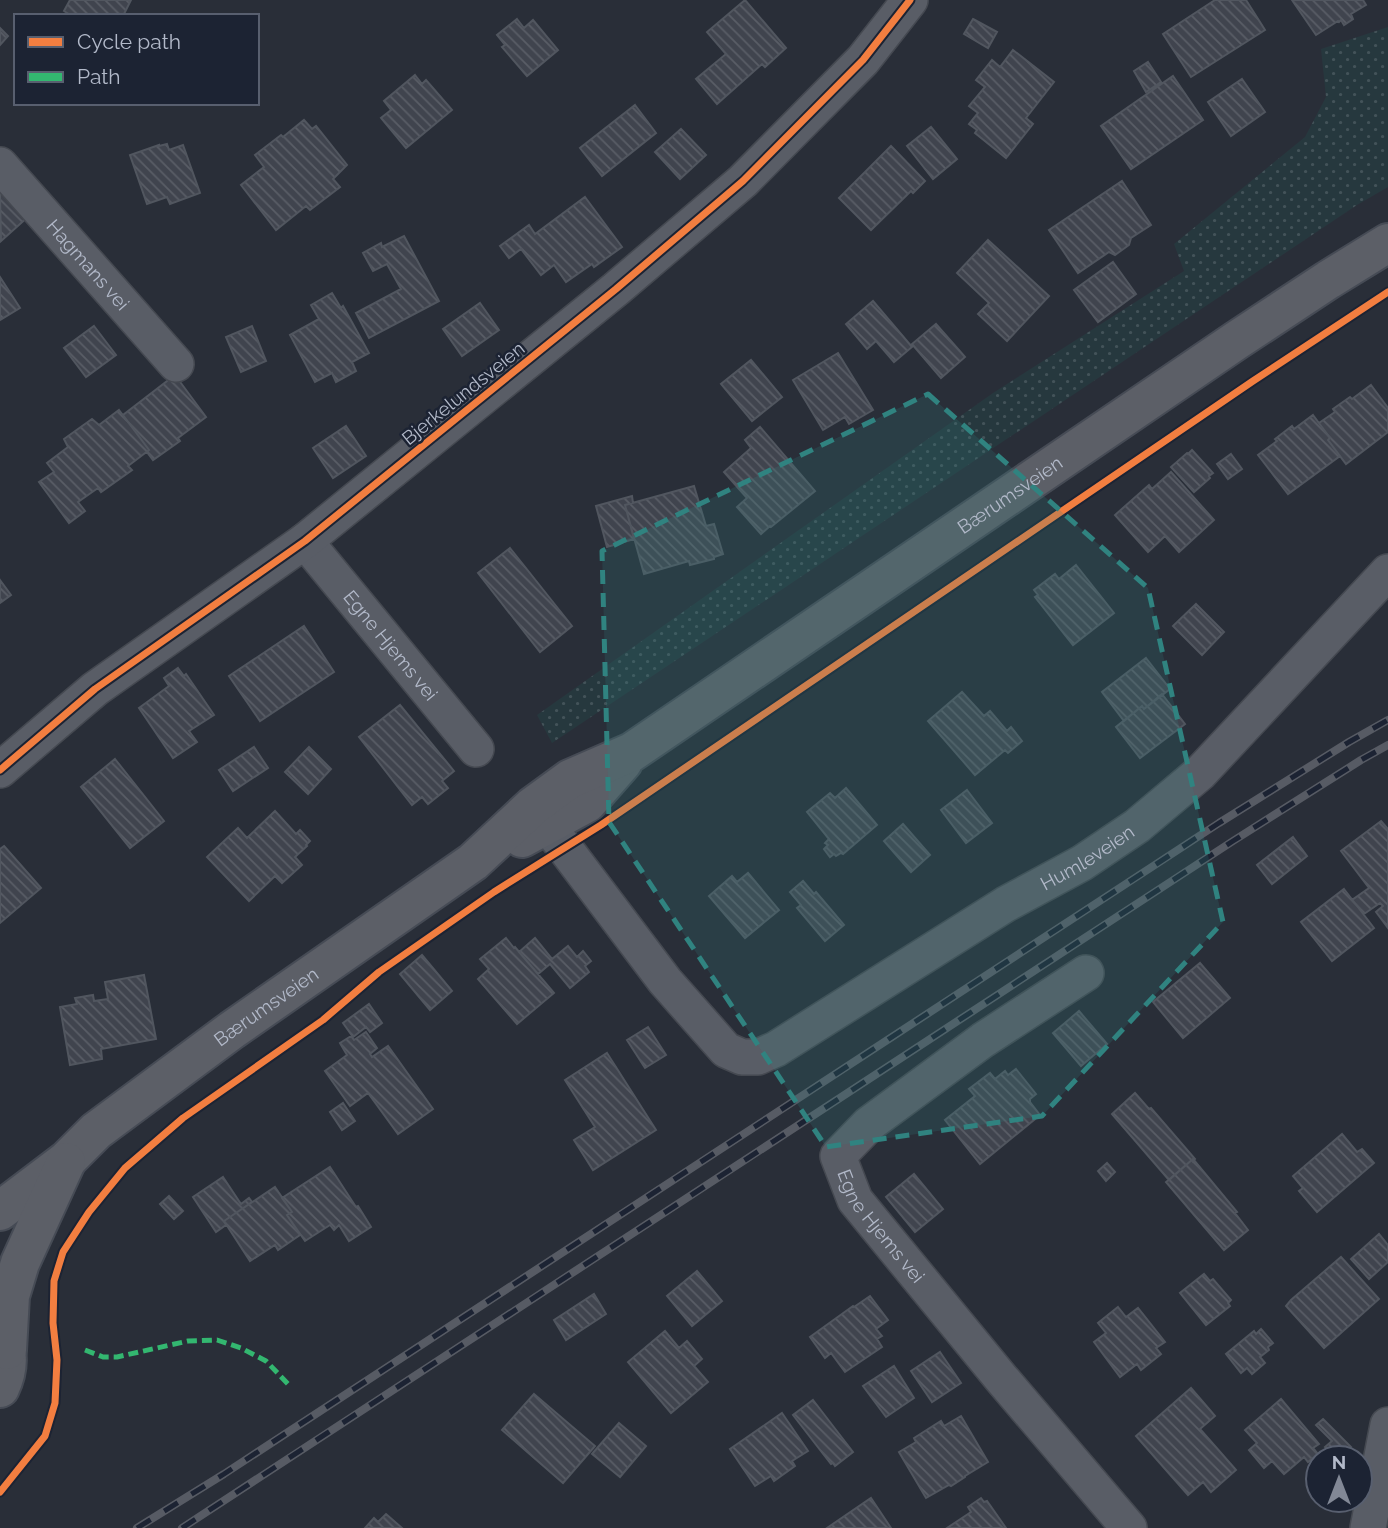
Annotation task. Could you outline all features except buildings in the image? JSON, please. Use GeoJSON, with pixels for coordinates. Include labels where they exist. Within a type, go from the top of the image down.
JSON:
{"type":"FeatureCollection","features":[{"type":"Feature","properties":{"kind":"main road","name":"Bærumsveien"},"geometry":{"type":"LineString","coordinates":[[0,1211],[67,1160],[96,1131],[232,1030],[540,816],[587,803],[632,752],[1237,340],[1388,243]]}},
{"type":"Feature","properties":{"kind":"main road","name":"Bærumsveien"},"geometry":{"type":"LineString","coordinates":[[0,1388],[7,1365],[4,1338],[10,1296],[20,1263],[67,1160]]}},
{"type":"Feature","properties":{"kind":"street","name":"Bjerkelundsveien"},"geometry":{"type":"LineString","coordinates":[[0,769],[95,689],[305,541],[616,289],[743,181],[863,60],[910,0]]}},
{"type":"Feature","properties":{"kind":"street","name":"Hagmans vei"},"geometry":{"type":"LineString","coordinates":[[0,165],[176,364]]}},
{"type":"Feature","properties":{"kind":"street","name":"Egne Hjems vei"},"geometry":{"type":"LineString","coordinates":[[305,541],[476,749]]}},
{"type":"Feature","properties":{"kind":"street","name":"Humleveien"},"geometry":{"type":"LineString","coordinates":[[540,816],[665,981],[726,1050],[742,1056],[758,1057],[776,1049],[1006,904],[1083,863],[1137,827],[1200,773],[1388,572]]}},
{"type":"Feature","properties":{"kind":"street","name":"Egne Hjems vei"},"geometry":{"type":"LineString","coordinates":[[1086,973],[983,1040],[869,1124],[838,1156],[855,1200],[1129,1528]]}},
{"type":"Feature","properties":{"kind":"street"},"geometry":{"type":"LineString","coordinates":[[1368,1528],[1388,1425]]}},
{"type":"Feature","properties":{"kind":"highlighted area"},"geometry":{"type":"Polygon","coordinates":[[[928,394],[1148,588],[1223,922],[1042,1116],[826,1147],[609,822],[602,551],[928,394]]]}},
{"type":"Feature","properties":{"kind":"shaded area"},"geometry":{"type":"Polygon","coordinates":[[[1388,27],[1388,187],[1357,205],[552,743],[537,715],[993,393],[1184,271],[1174,244],[1305,137],[1326,97],[1321,49],[1388,27]]]}},
{"type":"Feature","properties":{"kind":"railway"},"geometry":{"type":"LineString","coordinates":[[137,1528],[224,1474],[1219,823],[1388,720]]}},
{"type":"Feature","properties":{"kind":"railway"},"geometry":{"type":"LineString","coordinates":[[182,1528],[1233,841],[1388,745]]}},
{"type":"Feature","properties":{"kind":"marked path"},"geometry":{"type":"LineString","coordinates":[[85,1350],[103,1357],[117,1357],[188,1341],[217,1340],[241,1348],[266,1361],[289,1385]]}},
{"type":"Feature","properties":{"kind":"cycle path"},"geometry":{"type":"LineString","coordinates":[[0,770],[95,689],[305,541],[616,289],[743,181],[863,60],[910,0]]}},
{"type":"Feature","properties":{"kind":"cycle path"},"geometry":{"type":"LineString","coordinates":[[0,1492],[45,1436],[55,1403],[57,1360],[53,1323],[54,1281],[63,1252],[89,1212],[125,1168],[183,1118],[323,1020],[379,972],[494,892],[601,825],[1388,292]]}}]}
